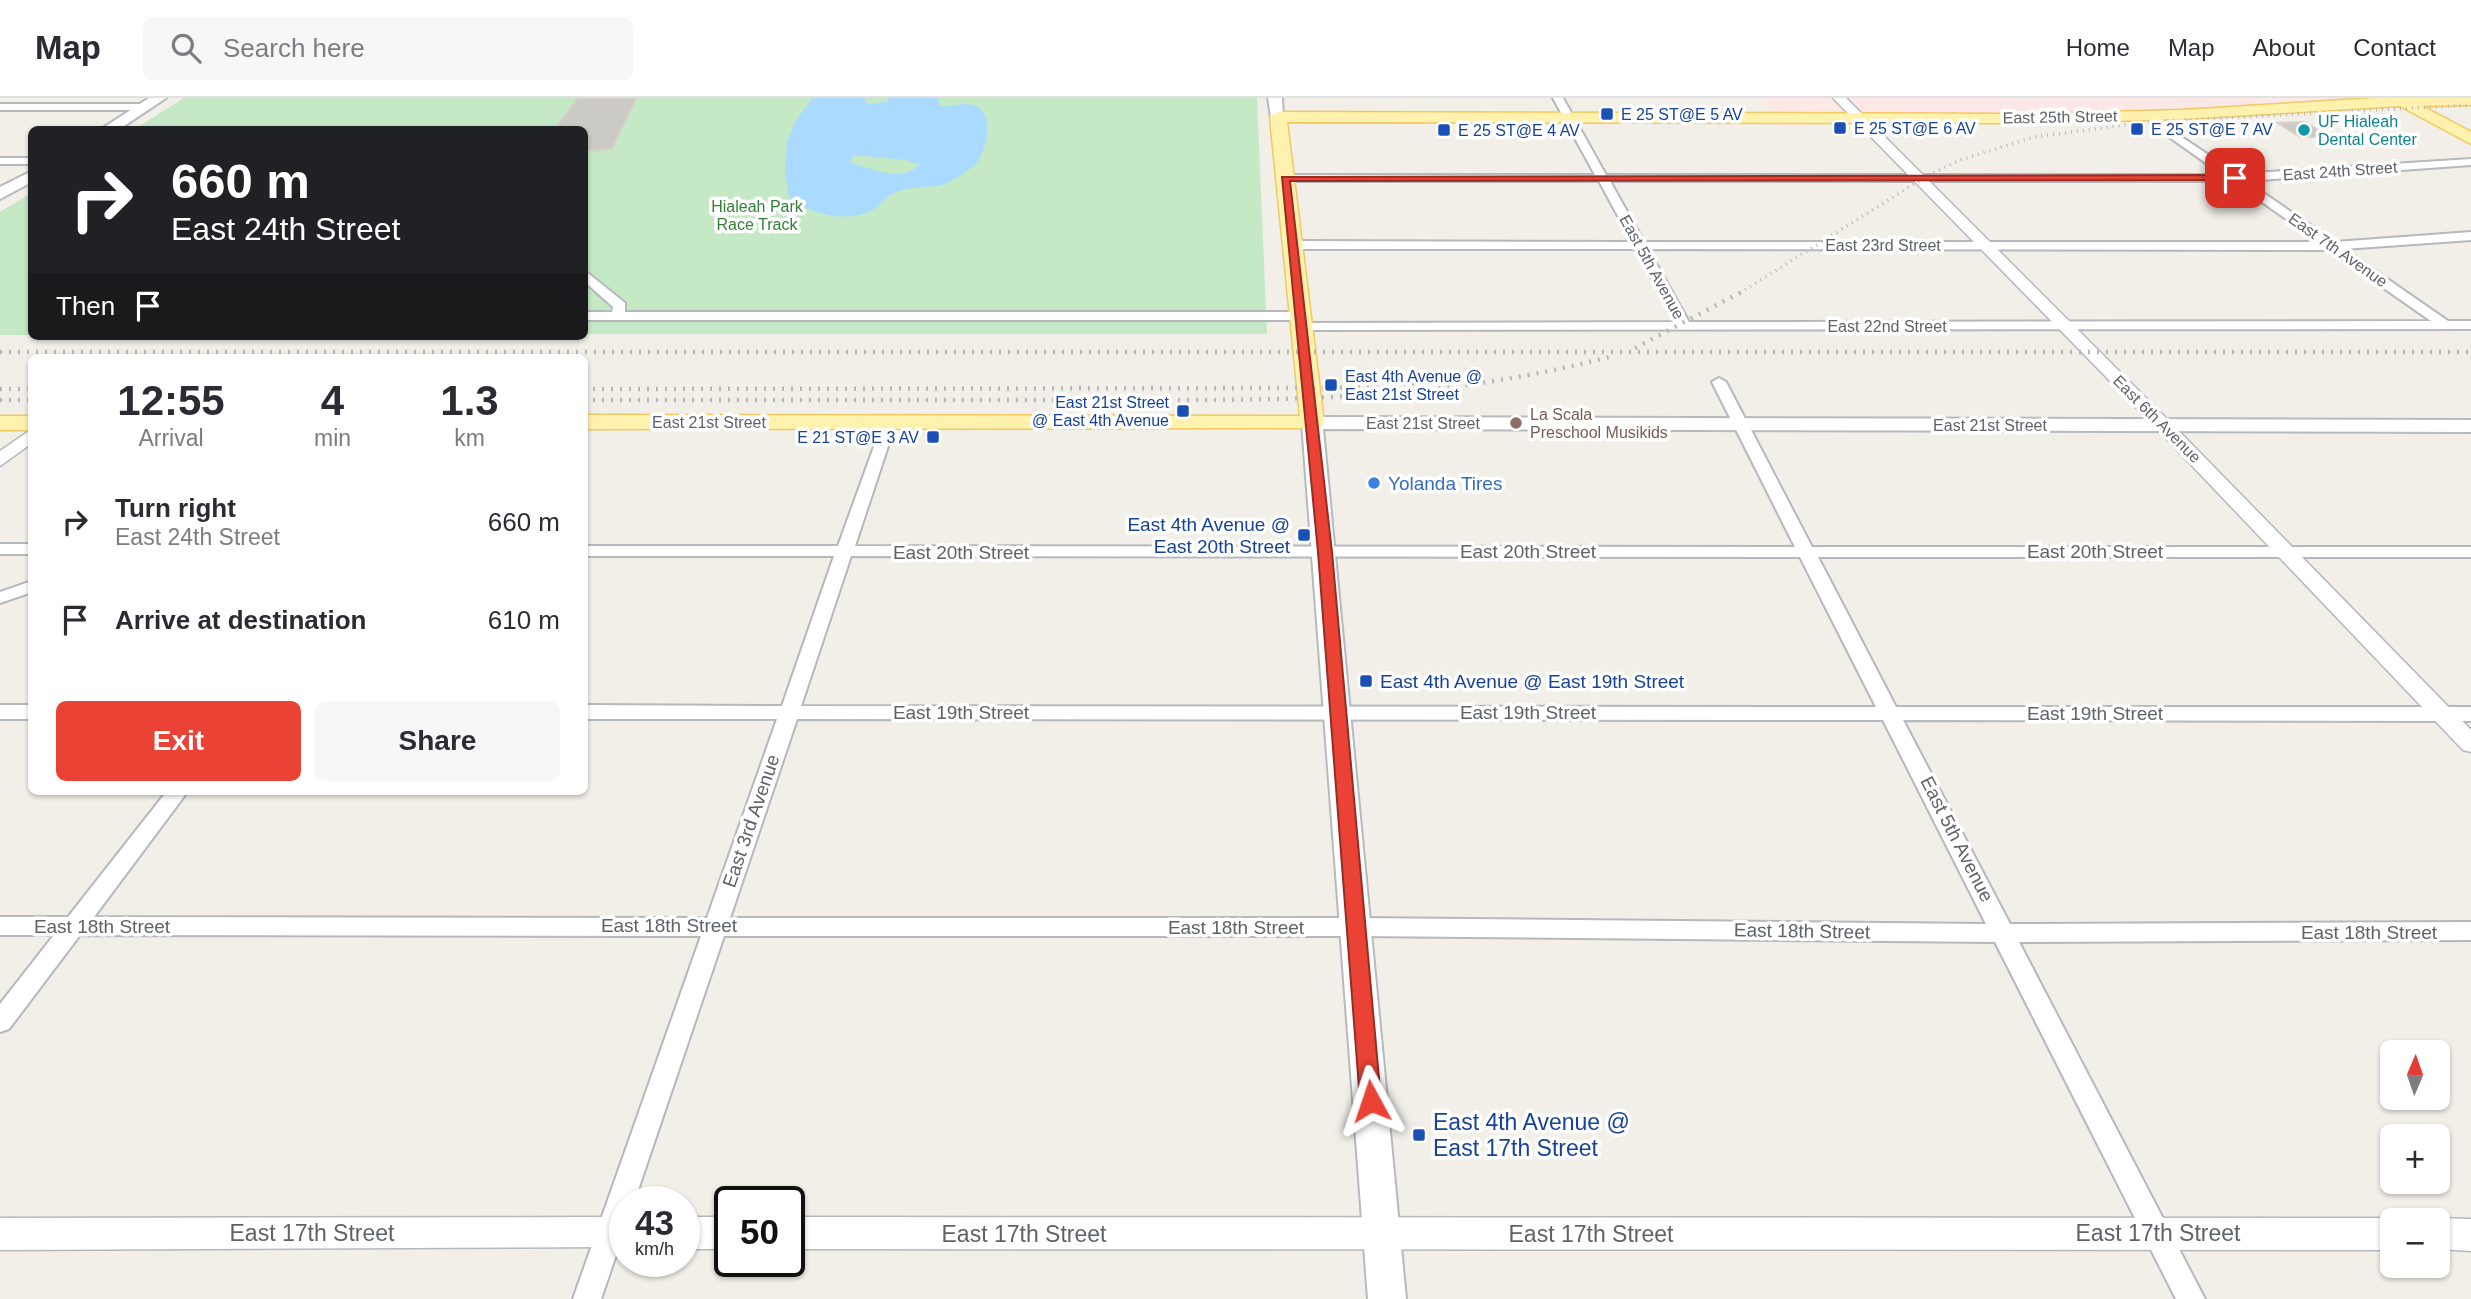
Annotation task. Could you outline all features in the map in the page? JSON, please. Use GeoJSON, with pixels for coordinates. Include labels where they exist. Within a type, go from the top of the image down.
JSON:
{"type":"FeatureCollection","features":[{"type":"Feature","properties":{"kind":"main road"},"geometry":{"type":"LineString","coordinates":[[113,126],[159,98]]}},
{"type":"Feature","properties":{"kind":"main road"},"geometry":{"type":"LineString","coordinates":[[1275,98],[1294,245],[1325,552],[1387,1299]]}},
{"type":"Feature","properties":{"kind":"main road","name":"East 25th Street"},"geometry":{"type":"LineString","coordinates":[[1862,122],[2144,116],[2471,100]]}},
{"type":"Feature","properties":{"kind":"main road"},"geometry":{"type":"LineString","coordinates":[[1278,121],[1862,122],[2080,128],[2159,125],[2409,101],[2434,109],[2471,129]]}},
{"type":"Feature","properties":{"kind":"main road"},"geometry":{"type":"LineString","coordinates":[[2409,101],[2471,139]]}},
{"type":"Feature","properties":{"kind":"main road"},"geometry":{"type":"LineString","coordinates":[[2434,109],[2471,108]]}},
{"type":"Feature","properties":{"kind":"main road"},"geometry":{"type":"LineString","coordinates":[[0,194],[28,177]]}},
{"type":"Feature","properties":{"kind":"main road","name":"East 21st Street"},"geometry":{"type":"LineString","coordinates":[[588,422],[2471,426]]}},
{"type":"Feature","properties":{"kind":"main road"},"geometry":{"type":"LineString","coordinates":[[0,423],[28,423]]}},
{"type":"Feature","properties":{"kind":"street","name":"East 5th Avenue"},"geometry":{"type":"LineString","coordinates":[[1558,98],[1685,327]]}},
{"type":"Feature","properties":{"kind":"street","name":"East 6th Avenue"},"geometry":{"type":"LineString","coordinates":[[1839,98],[2164,426],[2471,744]]}},
{"type":"Feature","properties":{"kind":"street"},"geometry":{"type":"LineString","coordinates":[[0,107],[144,107]]}},
{"type":"Feature","properties":{"kind":"street","name":"East 7th Avenue"},"geometry":{"type":"LineString","coordinates":[[2159,125],[2448,327]]}},
{"type":"Feature","properties":{"kind":"street"},"geometry":{"type":"LineString","coordinates":[[0,161],[28,161]]}},
{"type":"Feature","properties":{"kind":"street","name":"East 24th Street"},"geometry":{"type":"LineString","coordinates":[[1285,178],[2235,178],[2471,162]]}},
{"type":"Feature","properties":{"kind":"street","name":"East 23rd Street"},"geometry":{"type":"LineString","coordinates":[[1294,245],[2332,246],[2471,236]]}},
{"type":"Feature","properties":{"kind":"street"},"geometry":{"type":"LineString","coordinates":[[588,278],[620,306],[618,315]]}},
{"type":"Feature","properties":{"kind":"street","name":"East 22nd Street"},"geometry":{"type":"LineString","coordinates":[[588,316],[1302,321],[1685,327],[2471,326]]}},
{"type":"Feature","properties":{"kind":"street","name":"East 5th Avenue"},"geometry":{"type":"LineString","coordinates":[[1719,382],[2006,933],[2191,1299]]}},
{"type":"Feature","properties":{"kind":"street","name":"East 3rd Avenue"},"geometry":{"type":"LineString","coordinates":[[632,1186],[714,925],[889,422]]}},
{"type":"Feature","properties":{"kind":"street"},"geometry":{"type":"LineString","coordinates":[[0,460],[28,437]]}},
{"type":"Feature","properties":{"kind":"street"},"geometry":{"type":"LineString","coordinates":[[0,549],[28,549]]}},
{"type":"Feature","properties":{"kind":"street","name":"East 20th Street"},"geometry":{"type":"LineString","coordinates":[[588,551],[2471,552]]}},
{"type":"Feature","properties":{"kind":"street"},"geometry":{"type":"LineString","coordinates":[[0,598],[28,588]]}},
{"type":"Feature","properties":{"kind":"street"},"geometry":{"type":"LineString","coordinates":[[0,712],[28,712]]}},
{"type":"Feature","properties":{"kind":"street","name":"East 19th Street"},"geometry":{"type":"LineString","coordinates":[[588,712],[2471,714]]}},
{"type":"Feature","properties":{"kind":"street"},"geometry":{"type":"LineString","coordinates":[[0,1022],[175,795]]}},
{"type":"Feature","properties":{"kind":"street","name":"East 18th Street"},"geometry":{"type":"LineString","coordinates":[[0,926],[1356,927],[2006,933],[2471,931]]}},
{"type":"Feature","properties":{"kind":"street","name":"East 17th Street"},"geometry":{"type":"LineString","coordinates":[[0,1234],[609,1232]]}},
{"type":"Feature","properties":{"kind":"street","name":"East 17th Street"},"geometry":{"type":"LineString","coordinates":[[805,1233],[2380,1234]]}},
{"type":"Feature","properties":{"kind":"street"},"geometry":{"type":"LineString","coordinates":[[2450,1234],[2471,1235]]}},
{"type":"Feature","properties":{"kind":"street","name":"East 3rd Avenue"},"geometry":{"type":"LineString","coordinates":[[587,1299],[609,1251]]}},
{"type":"Feature","properties":{"kind":"shaded area"},"geometry":{"type":"Polygon","coordinates":[[[1761,98],[2385,98],[2132,114],[1773,113],[1761,98]]]}},
{"type":"Feature","properties":{"kind":"green space","name":"Hialeah Park Race Track"},"geometry":{"type":"Polygon","coordinates":[[[184,98],[1257,98],[1267,334],[588,334],[588,126],[139,126],[184,98]]]}},
{"type":"Feature","properties":{"kind":"green space"},"geometry":{"type":"Polygon","coordinates":[[[28,195],[28,335],[0,335],[0,212],[28,195]]]}},
{"type":"Feature","properties":{"kind":"water"},"geometry":{"type":"Polygon","coordinates":[[[812,98],[864,98],[868,104],[887,102],[888,98],[937,98],[941,107],[965,104],[980,109],[987,121],[988,130],[985,147],[978,161],[953,180],[939,185],[903,190],[892,194],[870,211],[860,215],[839,216],[817,212],[789,198],[785,170],[787,144],[793,125],[812,98]],[[855,155],[849,162],[895,174],[920,165],[906,160],[855,155]]]}},
{"type":"Feature","properties":{"kind":"building"},"geometry":{"type":"Polygon","coordinates":[[[578,98],[636,98],[612,149],[588,151],[588,126],[557,126],[578,98]]]}},
{"type":"Feature","properties":{"kind":"building","name":"UF Hialeah Dental Center"},"geometry":{"type":"Polygon","coordinates":[[[2305,122],[2329,137],[2300,137],[2278,123],[2305,122]]]}},
{"type":"Feature","properties":{"kind":"railway"},"geometry":{"type":"LineString","coordinates":[[1740,293],[1925,177],[1960,160],[2034,137],[2148,122],[2471,105]]}},
{"type":"Feature","properties":{"kind":"railway"},"geometry":{"type":"LineString","coordinates":[[1635,348],[1743,291]]}},
{"type":"Feature","properties":{"kind":"railway"},"geometry":{"type":"LineString","coordinates":[[0,352],[2471,352]]}},
{"type":"Feature","properties":{"kind":"railway"},"geometry":{"type":"LineString","coordinates":[[588,400],[1282,399],[1477,384],[1609,357]]}},
{"type":"Feature","properties":{"kind":"railway"},"geometry":{"type":"LineString","coordinates":[[588,389],[1335,388],[1449,381]]}},
{"type":"Feature","properties":{"kind":"railway"},"geometry":{"type":"LineString","coordinates":[[0,389],[28,389]]}},
{"type":"Feature","properties":{"kind":"railway"},"geometry":{"type":"LineString","coordinates":[[0,400],[28,400]]}},
{"type":"Feature","properties":{"kind":"place","name":"E 25 ST@E 5 AV"},"geometry":{"type":"Point","coordinates":[1607,114]}},
{"type":"Feature","properties":{"kind":"place","name":"E 25 ST@E 6 AV"},"geometry":{"type":"Point","coordinates":[1840,128]}},
{"type":"Feature","properties":{"kind":"place","name":"E 25 ST@E 7 AV"},"geometry":{"type":"Point","coordinates":[2137,129]}},
{"type":"Feature","properties":{"kind":"place","name":"E 25 ST@E 4 AV"},"geometry":{"type":"Point","coordinates":[1444,130]}},
{"type":"Feature","properties":{"kind":"place","name":"UF Hialeah Dental Center"},"geometry":{"type":"Point","coordinates":[2304,130]}},
{"type":"Feature","properties":{"kind":"place","name":"East 4th Avenue @ East 21st Street"},"geometry":{"type":"Point","coordinates":[1331,385]}},
{"type":"Feature","properties":{"kind":"place","name":"East 21st Street @ East 4th Avenue"},"geometry":{"type":"Point","coordinates":[1183,411]}},
{"type":"Feature","properties":{"kind":"place","name":"La Scala Preschool Musikids"},"geometry":{"type":"Point","coordinates":[1516,423]}},
{"type":"Feature","properties":{"kind":"place","name":"E 21 ST@E 3 AV"},"geometry":{"type":"Point","coordinates":[933,437]}},
{"type":"Feature","properties":{"kind":"place","name":"Yolanda Tires"},"geometry":{"type":"Point","coordinates":[1374,483]}},
{"type":"Feature","properties":{"kind":"place","name":"East 4th Avenue @ East 20th Street"},"geometry":{"type":"Point","coordinates":[1304,535]}},
{"type":"Feature","properties":{"kind":"place","name":"East 4th Avenue @ East 19th Street"},"geometry":{"type":"Point","coordinates":[1366,681]}},
{"type":"Feature","properties":{"kind":"place","name":"East 4th Avenue @ East 17th Street"},"geometry":{"type":"Point","coordinates":[1419,1135]}},
{"type":"Feature","properties":{"kind":"route"},"geometry":{"type":"LineString","coordinates":[[1371,1101],[1325,552],[1302,316],[1285,178],[2235,178]]}}]}
